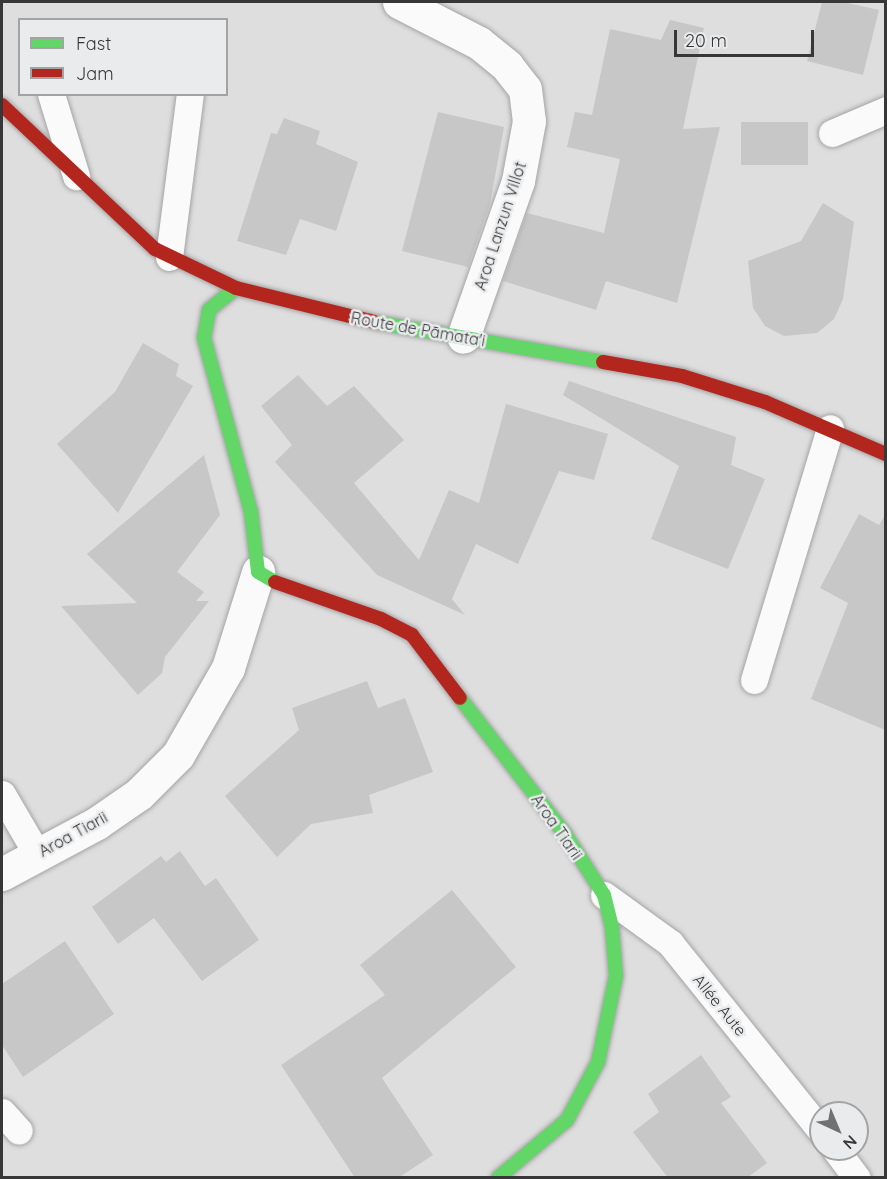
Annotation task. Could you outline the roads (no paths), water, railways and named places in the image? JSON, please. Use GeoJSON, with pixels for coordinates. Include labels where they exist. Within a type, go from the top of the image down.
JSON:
{"type":"FeatureCollection","features":[{"type":"Feature","properties":{"kind":"street","name":"Aroa Lanzun Villot"},"geometry":{"type":"LineString","coordinates":[[399,2],[479,44],[507,66],[525,89],[529,121],[518,181],[464,337]]}},
{"type":"Feature","properties":{"kind":"street","name":"Route de Pāmata'i"},"geometry":{"type":"LineString","coordinates":[[2,105],[155,249],[236,288],[320,311],[682,376],[830,428],[885,454]]}},
{"type":"Feature","properties":{"kind":"street","name":"Aroa Tiarii"},"geometry":{"type":"LineString","coordinates":[[2,874],[97,823],[139,794],[178,755],[228,668],[258,572],[251,512],[204,338],[209,310],[236,288]]}},
{"type":"Feature","properties":{"kind":"street","name":"Aroa Tiarii"},"geometry":{"type":"LineString","coordinates":[[258,572],[282,587],[381,619],[412,635],[565,834],[604,895],[612,928],[616,976],[598,1062],[567,1120],[498,1178]]}},
{"type":"Feature","properties":{"kind":"lane"},"geometry":{"type":"LineString","coordinates":[[52,96],[76,177]]}},
{"type":"Feature","properties":{"kind":"lane"},"geometry":{"type":"LineString","coordinates":[[169,257],[190,96]]}},
{"type":"Feature","properties":{"kind":"lane"},"geometry":{"type":"LineString","coordinates":[[832,133],[885,110]]}},
{"type":"Feature","properties":{"kind":"lane"},"geometry":{"type":"LineString","coordinates":[[754,680],[830,428]]}},
{"type":"Feature","properties":{"kind":"lane"},"geometry":{"type":"LineString","coordinates":[[2,794],[37,854]]}},
{"type":"Feature","properties":{"kind":"lane","name":"Allée Aute"},"geometry":{"type":"LineString","coordinates":[[604,895],[670,943],[809,1116]]}},
{"type":"Feature","properties":{"kind":"lane"},"geometry":{"type":"LineString","coordinates":[[844,1161],[857,1178]]}}]}
